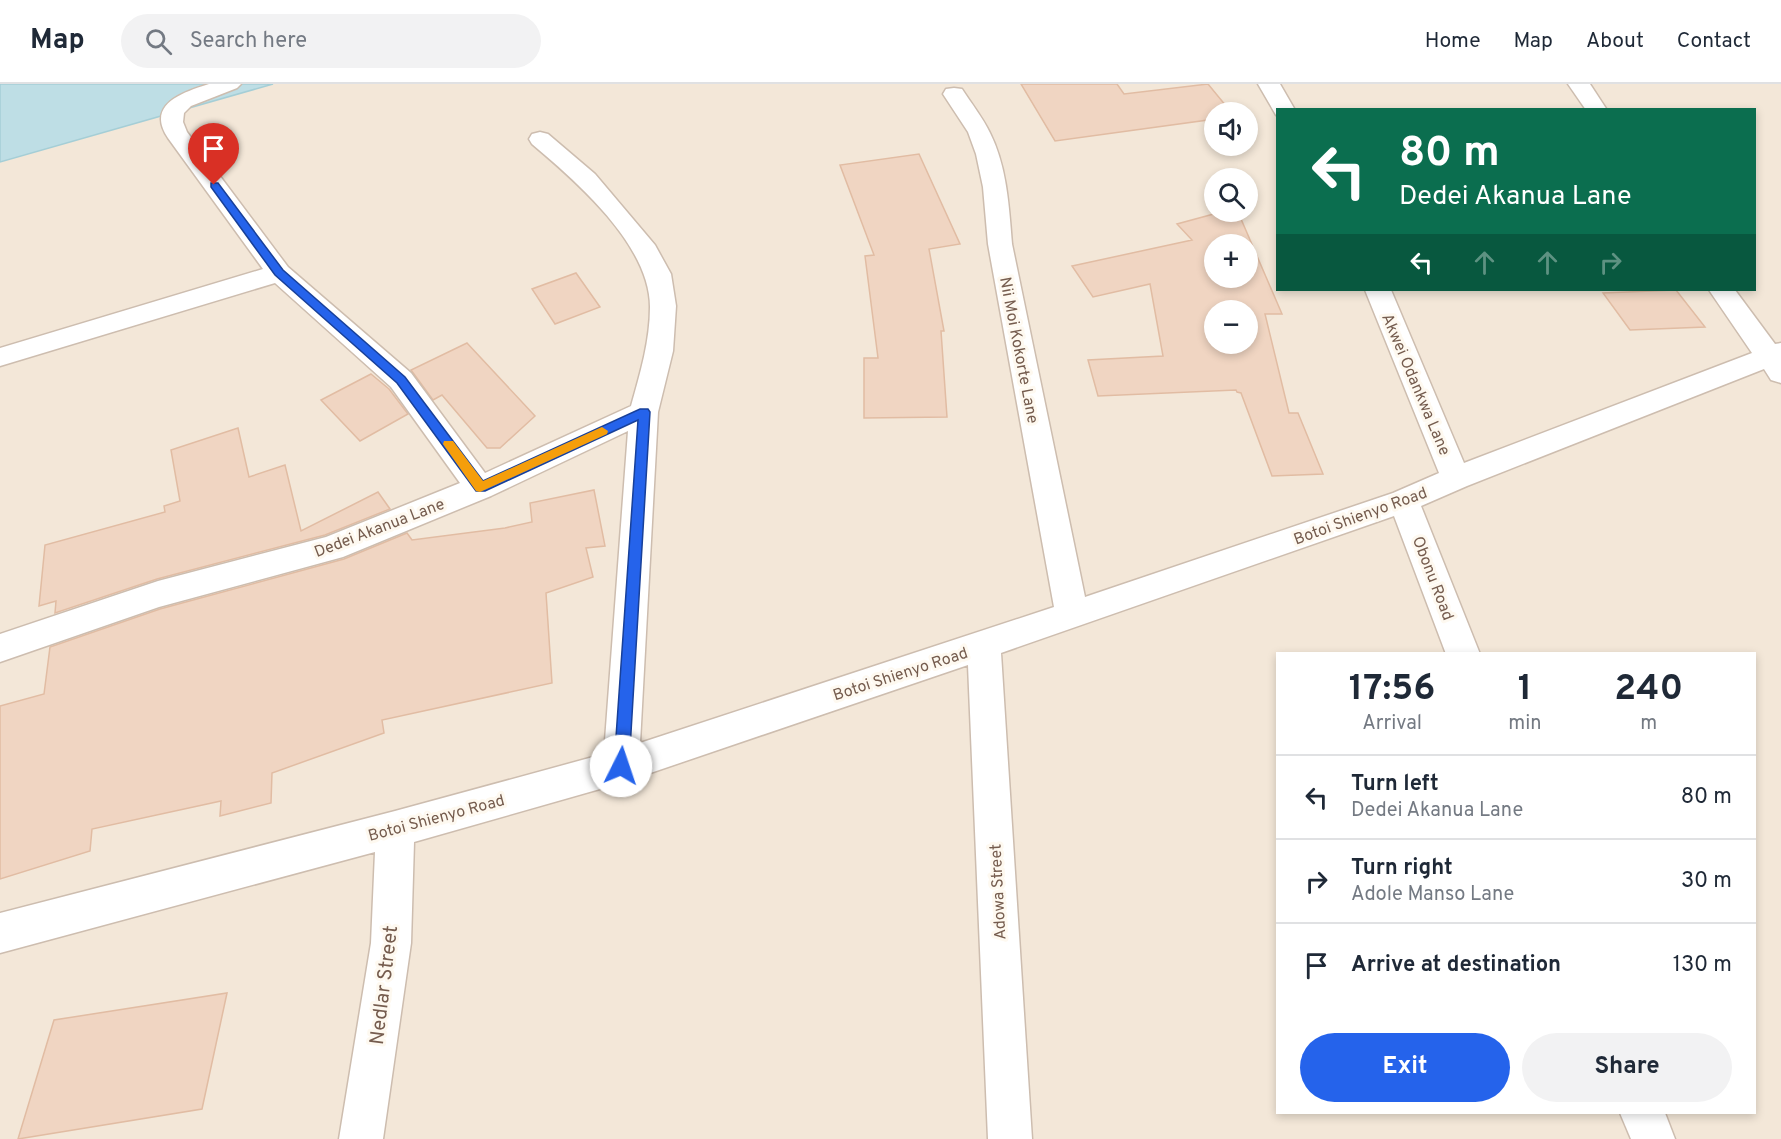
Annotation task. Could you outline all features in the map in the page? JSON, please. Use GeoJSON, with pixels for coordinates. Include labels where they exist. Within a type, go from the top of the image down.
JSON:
{"type":"FeatureCollection","features":[{"type":"Feature","properties":{"kind":"street"},"geometry":{"type":"LineString","coordinates":[[230,84],[183,101],[173,111],[172,122],[176,133],[279,273],[401,380],[480,488]]}},
{"type":"Feature","properties":{"kind":"street"},"geometry":{"type":"LineString","coordinates":[[1269,84],[1283,108]]}},
{"type":"Feature","properties":{"kind":"street"},"geometry":{"type":"LineString","coordinates":[[1579,84],[1596,108]]}},
{"type":"Feature","properties":{"kind":"street","name":"Nii Moi Kokorte Lane"},"geometry":{"type":"LineString","coordinates":[[954,94],[979,132],[987,154],[994,187],[1000,244],[1072,614]]}},
{"type":"Feature","properties":{"kind":"street"},"geometry":{"type":"LineString","coordinates":[[540,139],[587,179],[646,250],[658,274],[663,306],[660,339],[644,412],[621,766]]}},
{"type":"Feature","properties":{"kind":"street"},"geometry":{"type":"LineString","coordinates":[[0,357],[279,273]]}},
{"type":"Feature","properties":{"kind":"street","name":"Akwei Odankwa Lane"},"geometry":{"type":"LineString","coordinates":[[1378,291],[1456,478]]}},
{"type":"Feature","properties":{"kind":"street"},"geometry":{"type":"LineString","coordinates":[[1723,291],[1777,361]]}},
{"type":"Feature","properties":{"kind":"street","name":"Botoi Shienyo Road"},"geometry":{"type":"LineString","coordinates":[[0,933],[395,829],[621,766],[1404,501],[1456,478],[1777,361]]}},
{"type":"Feature","properties":{"kind":"street","name":"Dedei Akanua Lane"},"geometry":{"type":"LineString","coordinates":[[0,648],[158,594],[332,548],[480,488],[644,412]]}},
{"type":"Feature","properties":{"kind":"street","name":"Obonu Road"},"geometry":{"type":"LineString","coordinates":[[1404,501],[1462,652]]}},
{"type":"Feature","properties":{"kind":"street","name":"Adowa Street"},"geometry":{"type":"LineString","coordinates":[[984,645],[1010,1139]]}},
{"type":"Feature","properties":{"kind":"street","name":"Nedlar Street"},"geometry":{"type":"LineString","coordinates":[[361,1139],[391,943],[395,829]]}},
{"type":"Feature","properties":{"kind":"street"},"geometry":{"type":"LineString","coordinates":[[1642,1114],[1653,1139]]}},
{"type":"Feature","properties":{"kind":"shaded area"},"geometry":{"type":"Polygon","coordinates":[[[273,84],[1781,84],[1781,1139],[0,1139],[0,162],[273,84]]]}},
{"type":"Feature","properties":{"kind":"water"},"geometry":{"type":"Polygon","coordinates":[[[0,84],[273,84],[0,162],[0,84]]]}},
{"type":"Feature","properties":{"kind":"building"},"geometry":{"type":"Polygon","coordinates":[[[1021,84],[1117,84],[1124,94],[1208,84],[1223,102],[1204,102],[1204,121],[1055,141],[1021,84]]]}},
{"type":"Feature","properties":{"kind":"building"},"geometry":{"type":"Polygon","coordinates":[[[919,154],[960,244],[929,249],[944,331],[941,331],[947,417],[864,418],[864,358],[878,358],[865,256],[874,255],[840,165],[919,154]]]}},
{"type":"Feature","properties":{"kind":"building"},"geometry":{"type":"Polygon","coordinates":[[[1204,217],[1204,222],[1242,222],[1247,234],[1204,234],[1204,288],[1258,288],[1258,258],[1282,314],[1265,314],[1289,413],[1298,413],[1323,474],[1272,476],[1241,393],[1236,390],[1098,396],[1088,360],[1163,356],[1150,284],[1093,297],[1072,266],[1192,240],[1177,224],[1204,217]]]}},
{"type":"Feature","properties":{"kind":"building"},"geometry":{"type":"Polygon","coordinates":[[[576,273],[600,307],[555,324],[532,289],[576,273]]]}},
{"type":"Feature","properties":{"kind":"building"},"geometry":{"type":"Polygon","coordinates":[[[1677,291],[1705,327],[1630,330],[1603,293],[1677,291]]]}},
{"type":"Feature","properties":{"kind":"building"},"geometry":{"type":"Polygon","coordinates":[[[467,343],[535,416],[500,448],[487,448],[442,395],[433,400],[411,370],[467,343]]]}},
{"type":"Feature","properties":{"kind":"building"},"geometry":{"type":"Polygon","coordinates":[[[371,374],[389,389],[408,414],[360,441],[321,400],[371,374]]]}},
{"type":"Feature","properties":{"kind":"building"},"geometry":{"type":"Polygon","coordinates":[[[238,428],[249,477],[285,465],[301,531],[378,492],[390,509],[325,535],[157,579],[55,613],[56,601],[39,606],[45,545],[165,512],[164,506],[180,501],[171,450],[238,428]]]}},
{"type":"Feature","properties":{"kind":"building"},"geometry":{"type":"Polygon","coordinates":[[[594,490],[605,546],[586,548],[593,577],[546,593],[552,683],[382,720],[384,733],[272,773],[271,803],[220,816],[221,801],[92,829],[90,851],[0,879],[0,706],[44,694],[50,647],[160,609],[344,559],[407,533],[412,540],[505,528],[532,522],[530,503],[594,490]]]}},
{"type":"Feature","properties":{"kind":"building"},"geometry":{"type":"Polygon","coordinates":[[[227,993],[202,1109],[18,1139],[54,1020],[227,993]]]}},
{"type":"Feature","properties":{"kind":"slow traffic"},"geometry":{"type":"LineString","coordinates":[[449,444],[480,488],[602,431]]}},
{"type":"Feature","properties":{"kind":"route"},"geometry":{"type":"LineString","coordinates":[[214,185],[279,273],[401,380],[480,488],[644,412],[621,766]]}}]}
